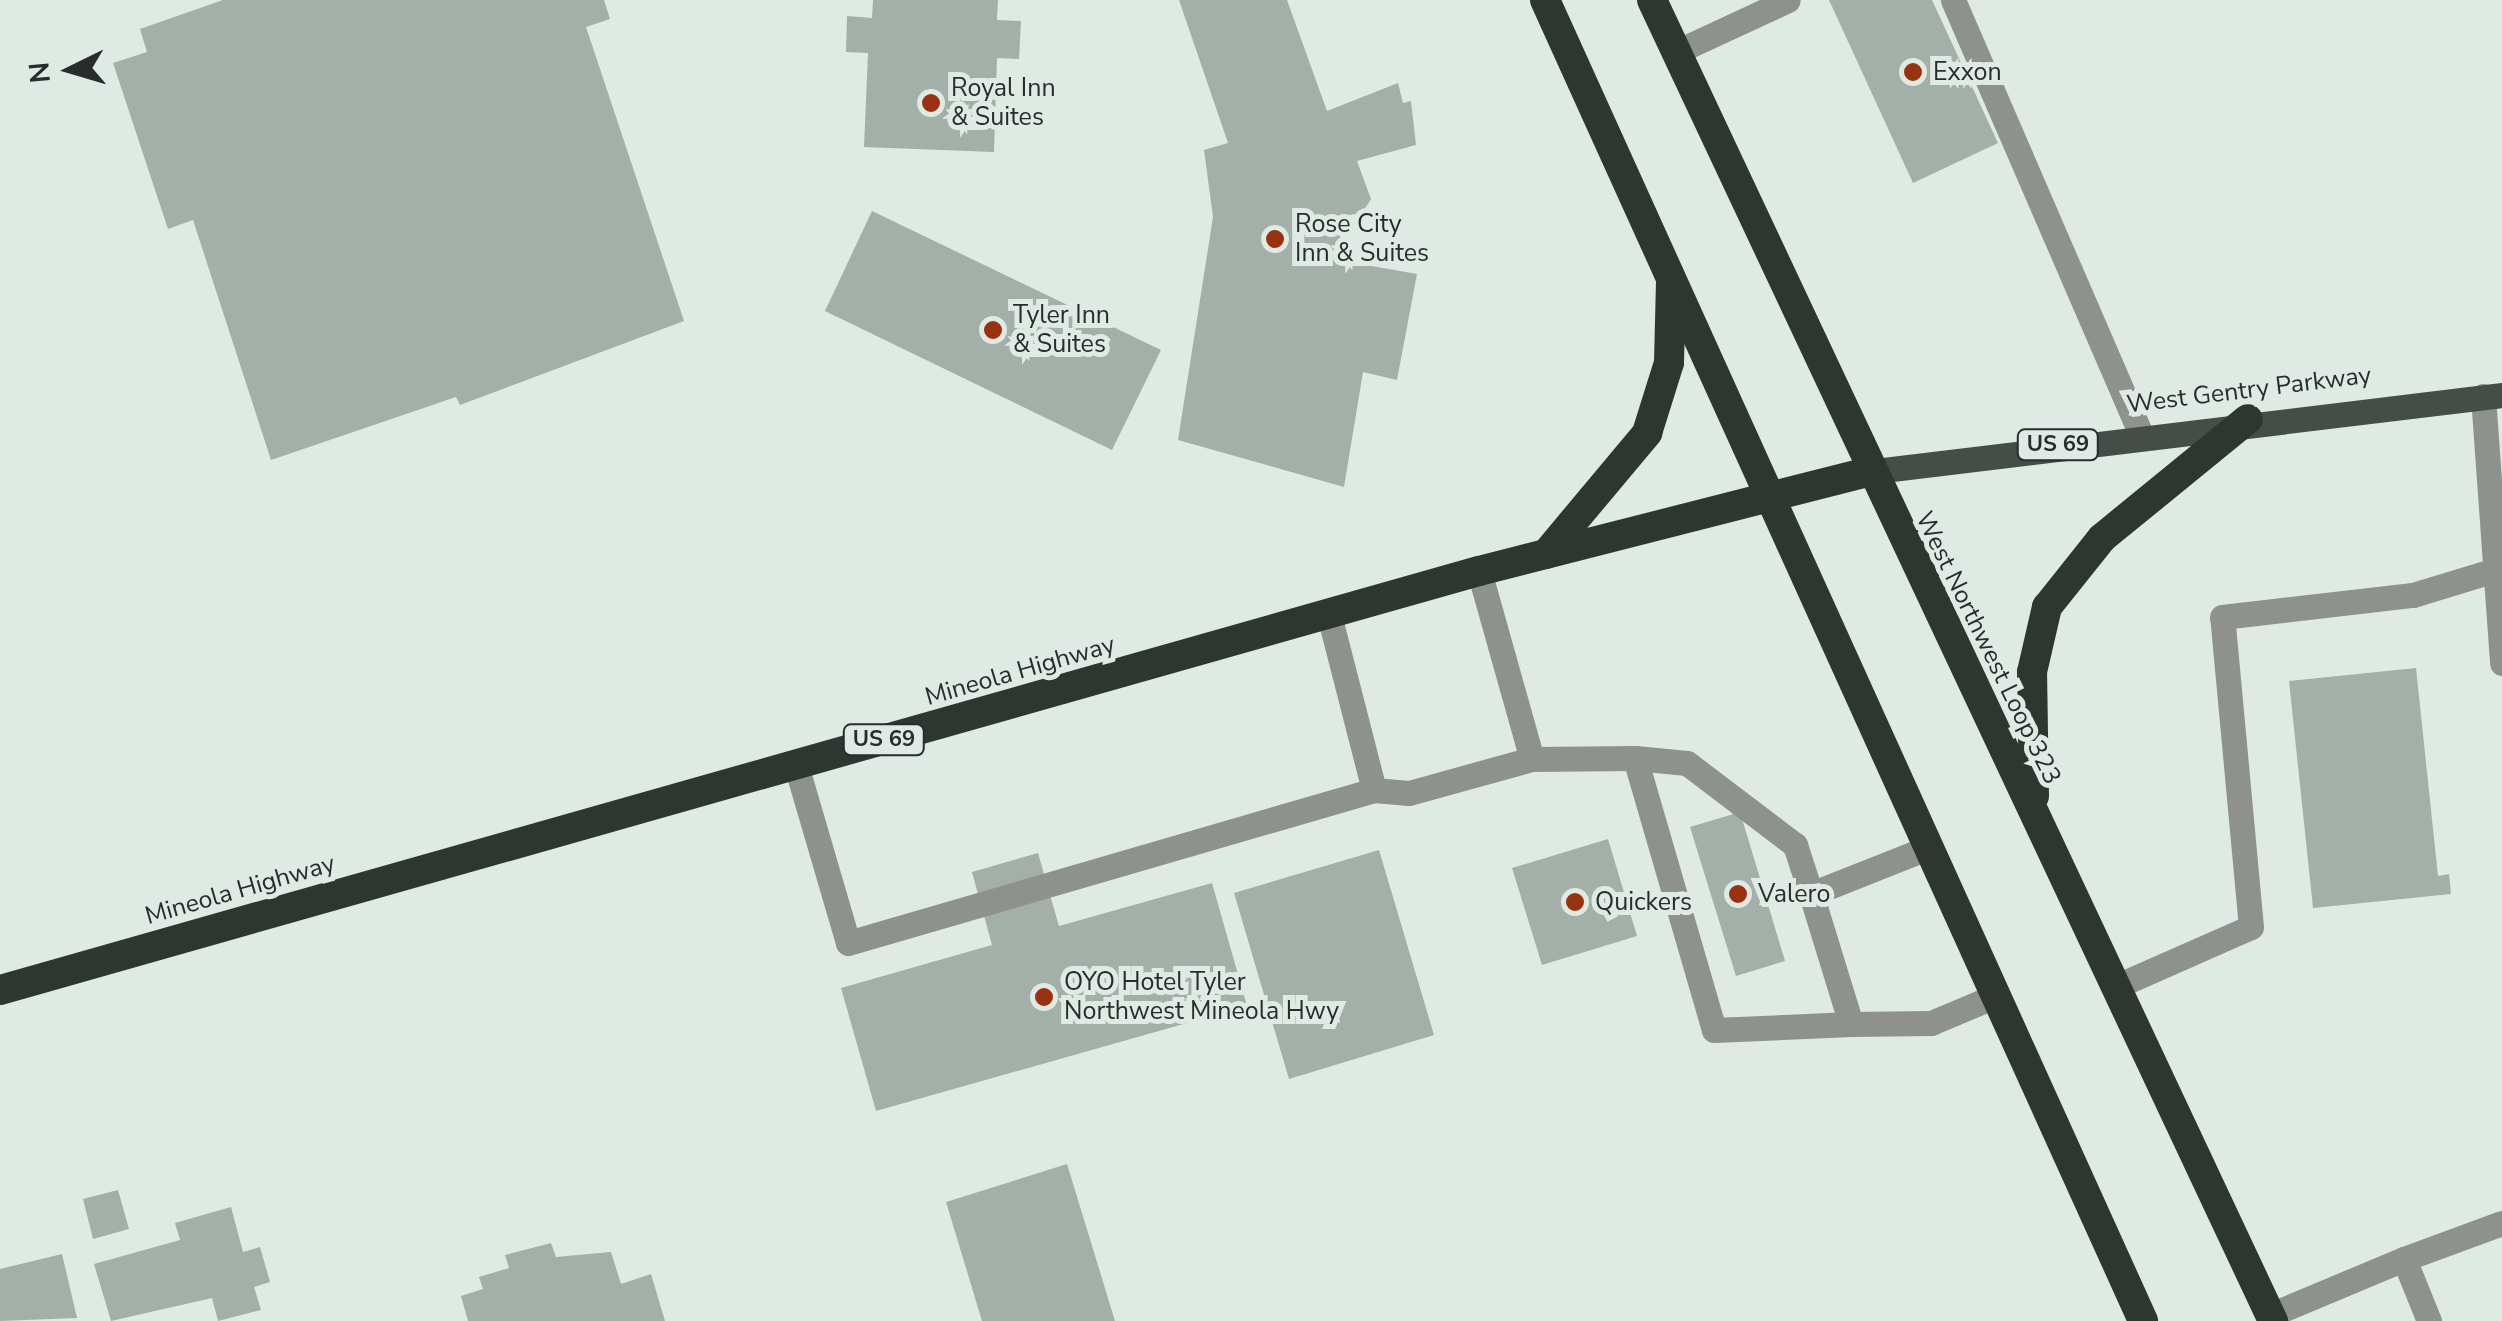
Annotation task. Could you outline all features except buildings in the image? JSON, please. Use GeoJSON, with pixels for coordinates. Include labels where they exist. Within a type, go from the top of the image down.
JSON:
{"type":"FeatureCollection","features":[{"type":"Feature","properties":{"kind":"highway"},"geometry":{"type":"LineString","coordinates":[[1545,0],[1993,998],[2143,1321]]}},
{"type":"Feature","properties":{"kind":"highway","name":"West Northwest Loop 323"},"geometry":{"type":"LineString","coordinates":[[1652,0],[1867,472],[2035,809],[2271,1318]]}},
{"type":"Feature","properties":{"kind":"highway"},"geometry":{"type":"LineString","coordinates":[[1546,554],[1647,433],[1669,363],[1671,274]]}},
{"type":"Feature","properties":{"kind":"highway"},"geometry":{"type":"LineString","coordinates":[[2035,809],[2032,672],[2047,607],[2102,538],[2248,419]]}},
{"type":"Feature","properties":{"kind":"highway","name":"West Gentry Parkway"},"geometry":{"type":"LineString","coordinates":[[1769,496],[1867,472]]}},
{"type":"Feature","properties":{"kind":"highway","name":"Mineola Highway"},"geometry":{"type":"LineString","coordinates":[[0,990],[1479,571],[1769,496]]}},
{"type":"Feature","properties":{"kind":"main road","name":"West Gentry Parkway"},"geometry":{"type":"LineString","coordinates":[[1867,472],[2140,432],[2492,395]]}},
{"type":"Feature","properties":{"kind":"lane"},"geometry":{"type":"LineString","coordinates":[[1676,52],[1788,0]]}},
{"type":"Feature","properties":{"kind":"lane"},"geometry":{"type":"LineString","coordinates":[[1954,0],[2140,432]]}},
{"type":"Feature","properties":{"kind":"lane"},"geometry":{"type":"LineString","coordinates":[[2492,395],[2494,570],[2502,664]]}},
{"type":"Feature","properties":{"kind":"lane"},"geometry":{"type":"LineString","coordinates":[[2117,986],[2251,927],[2222,617],[2413,596],[2494,570]]}},
{"type":"Feature","properties":{"kind":"lane"},"geometry":{"type":"LineString","coordinates":[[1479,571],[1532,759]]}},
{"type":"Feature","properties":{"kind":"lane"},"geometry":{"type":"LineString","coordinates":[[1329,615],[1374,790]]}},
{"type":"Feature","properties":{"kind":"lane"},"geometry":{"type":"LineString","coordinates":[[1634,758],[1714,1030],[1931,1023],[1993,998]]}},
{"type":"Feature","properties":{"kind":"lane"},"geometry":{"type":"LineString","coordinates":[[796,765],[848,943],[1374,790],[1409,793],[1532,759],[1634,758],[1688,763],[1795,845],[1851,1024]]}},
{"type":"Feature","properties":{"kind":"lane"},"geometry":{"type":"LineString","coordinates":[[1811,894],[1927,848]]}},
{"type":"Feature","properties":{"kind":"lane"},"geometry":{"type":"LineString","coordinates":[[2271,1318],[2502,1222]]}},
{"type":"Feature","properties":{"kind":"lane"},"geometry":{"type":"LineString","coordinates":[[2404,1260],[2428,1321]]}},
{"type":"Feature","properties":{"kind":"place","name":"Exxon"},"geometry":{"type":"Point","coordinates":[1913,72]}},
{"type":"Feature","properties":{"kind":"place","name":"Royal Inn & Suites"},"geometry":{"type":"Point","coordinates":[931,103]}},
{"type":"Feature","properties":{"kind":"place","name":"Rose City Inn & Suites"},"geometry":{"type":"Point","coordinates":[1275,239]}},
{"type":"Feature","properties":{"kind":"place","name":"Tyler Inn & Suites"},"geometry":{"type":"Point","coordinates":[993,330]}},
{"type":"Feature","properties":{"kind":"place","name":"Valero"},"geometry":{"type":"Point","coordinates":[1738,894]}},
{"type":"Feature","properties":{"kind":"place","name":"Quickers"},"geometry":{"type":"Point","coordinates":[1575,902]}},
{"type":"Feature","properties":{"kind":"place","name":"OYO Hotel Tyler Northwest Mineola Hwy"},"geometry":{"type":"Point","coordinates":[1044,997]}}]}
